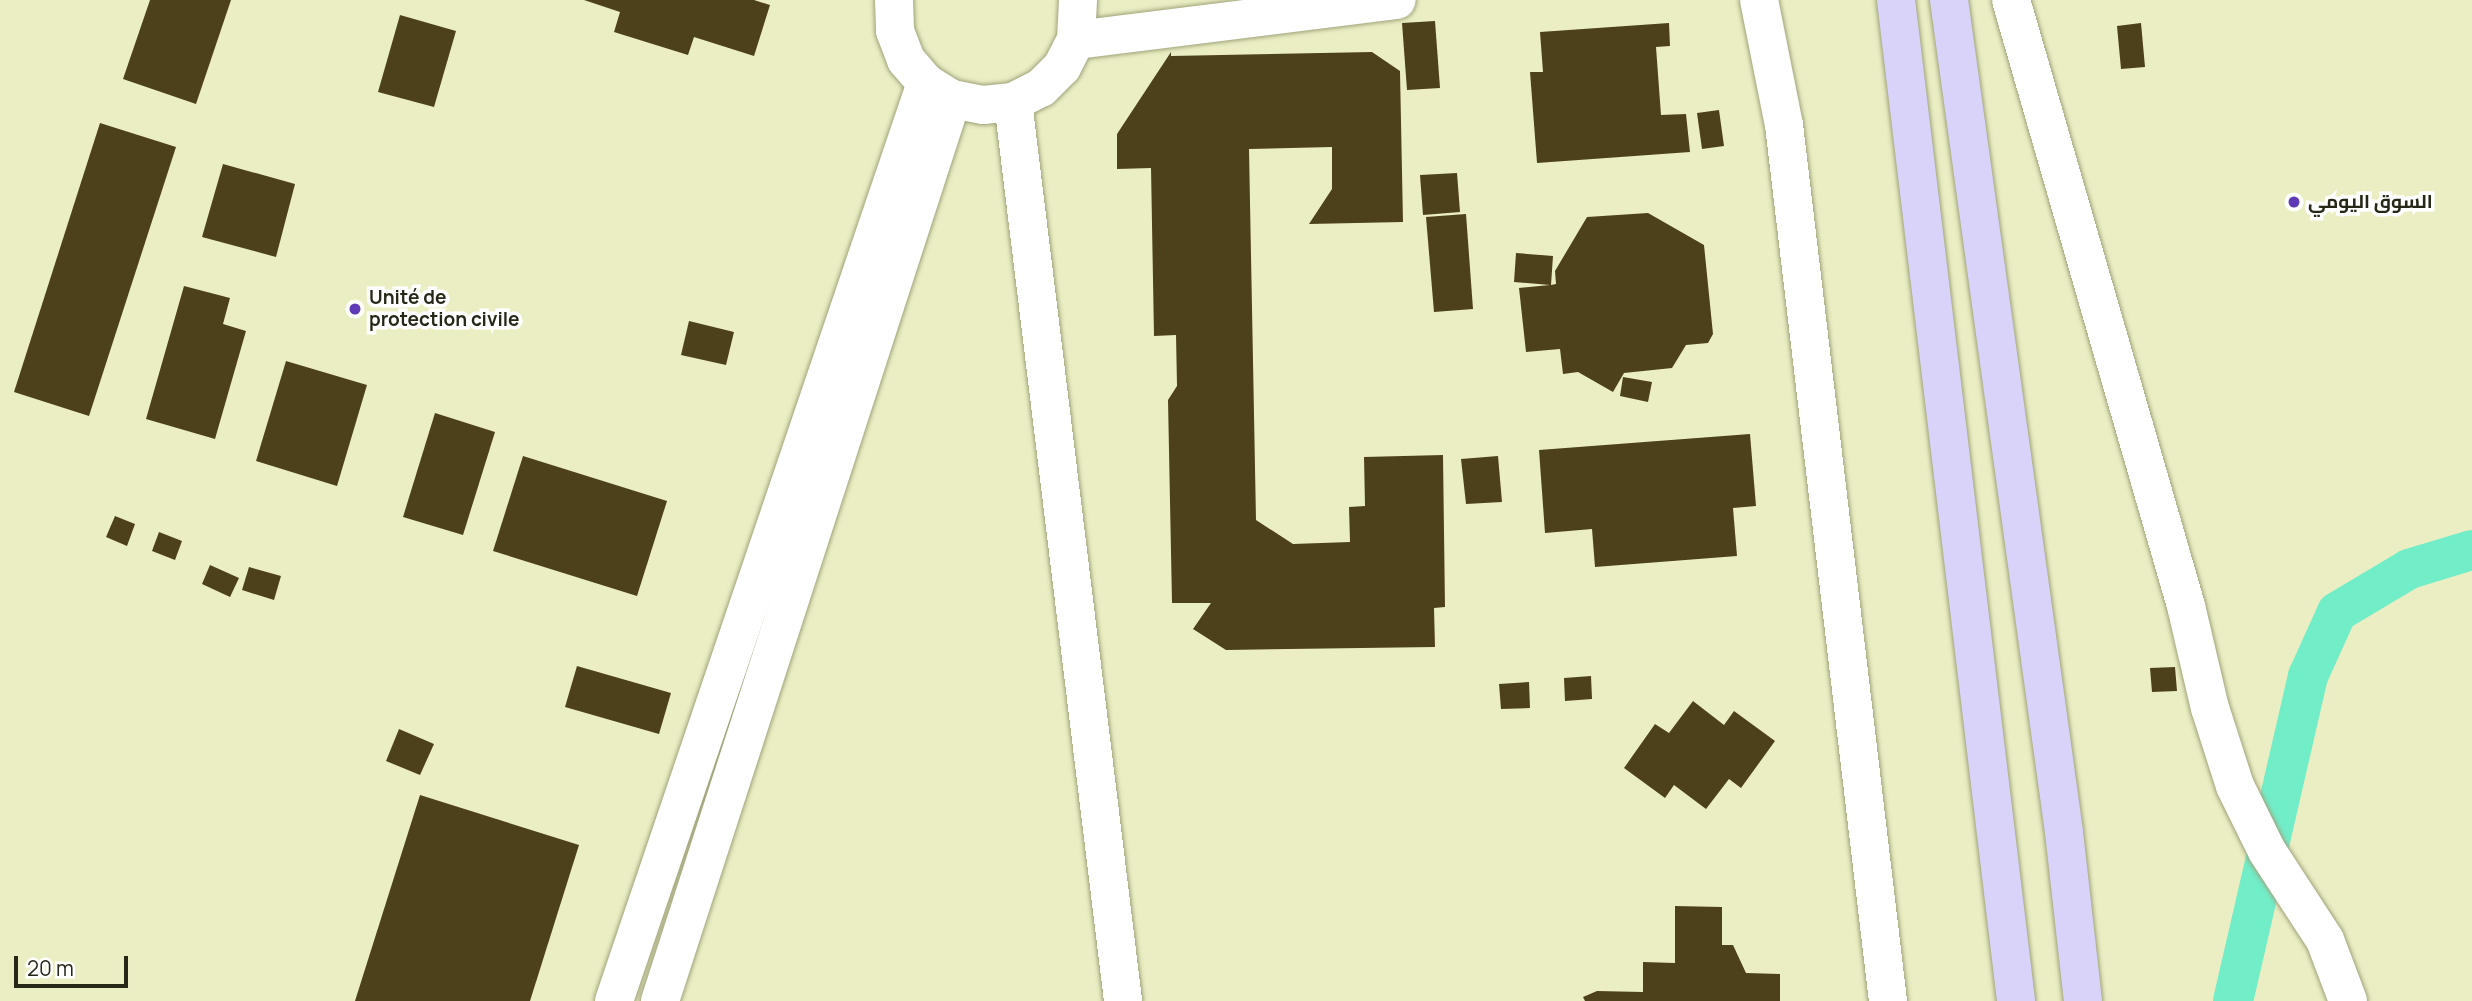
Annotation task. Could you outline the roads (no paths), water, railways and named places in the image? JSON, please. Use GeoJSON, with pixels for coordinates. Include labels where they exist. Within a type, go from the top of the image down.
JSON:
{"type":"FeatureCollection","features":[{"type":"Feature","properties":{"kind":"main road"},"geometry":{"type":"LineString","coordinates":[[1896,0],[2017,1001]]}},
{"type":"Feature","properties":{"kind":"main road"},"geometry":{"type":"LineString","coordinates":[[1949,0],[2064,832],[2083,1001]]}},
{"type":"Feature","properties":{"kind":"street"},"geometry":{"type":"LineString","coordinates":[[894,0],[895,31],[906,60],[939,91],[983,106],[1013,102],[1041,89],[1055,74],[1076,40],[1078,0]]}},
{"type":"Feature","properties":{"kind":"street"},"geometry":{"type":"LineString","coordinates":[[1076,40],[1397,0]]}},
{"type":"Feature","properties":{"kind":"street"},"geometry":{"type":"LineString","coordinates":[[1759,0],[1784,125],[1888,1001]]}},
{"type":"Feature","properties":{"kind":"street"},"geometry":{"type":"LineString","coordinates":[[2011,0],[2186,606],[2210,708],[2235,786],[2267,851],[2325,940],[2348,1001]]}},
{"type":"Feature","properties":{"kind":"street"},"geometry":{"type":"LineString","coordinates":[[614,1001],[939,91]]}},
{"type":"Feature","properties":{"kind":"street"},"geometry":{"type":"LineString","coordinates":[[660,1001],[939,91]]}},
{"type":"Feature","properties":{"kind":"street"},"geometry":{"type":"LineString","coordinates":[[1013,102],[1123,1001]]}},
{"type":"Feature","properties":{"kind":"waterway"},"geometry":{"type":"LineString","coordinates":[[2233,1001],[2308,676],[2337,612],[2409,569],[2472,550]]}},
{"type":"Feature","properties":{"kind":"place","name":"السوق اليومي"},"geometry":{"type":"Point","coordinates":[2294,202]}},
{"type":"Feature","properties":{"kind":"place","name":"Unité de protection civile"},"geometry":{"type":"Point","coordinates":[355,309]}}]}
